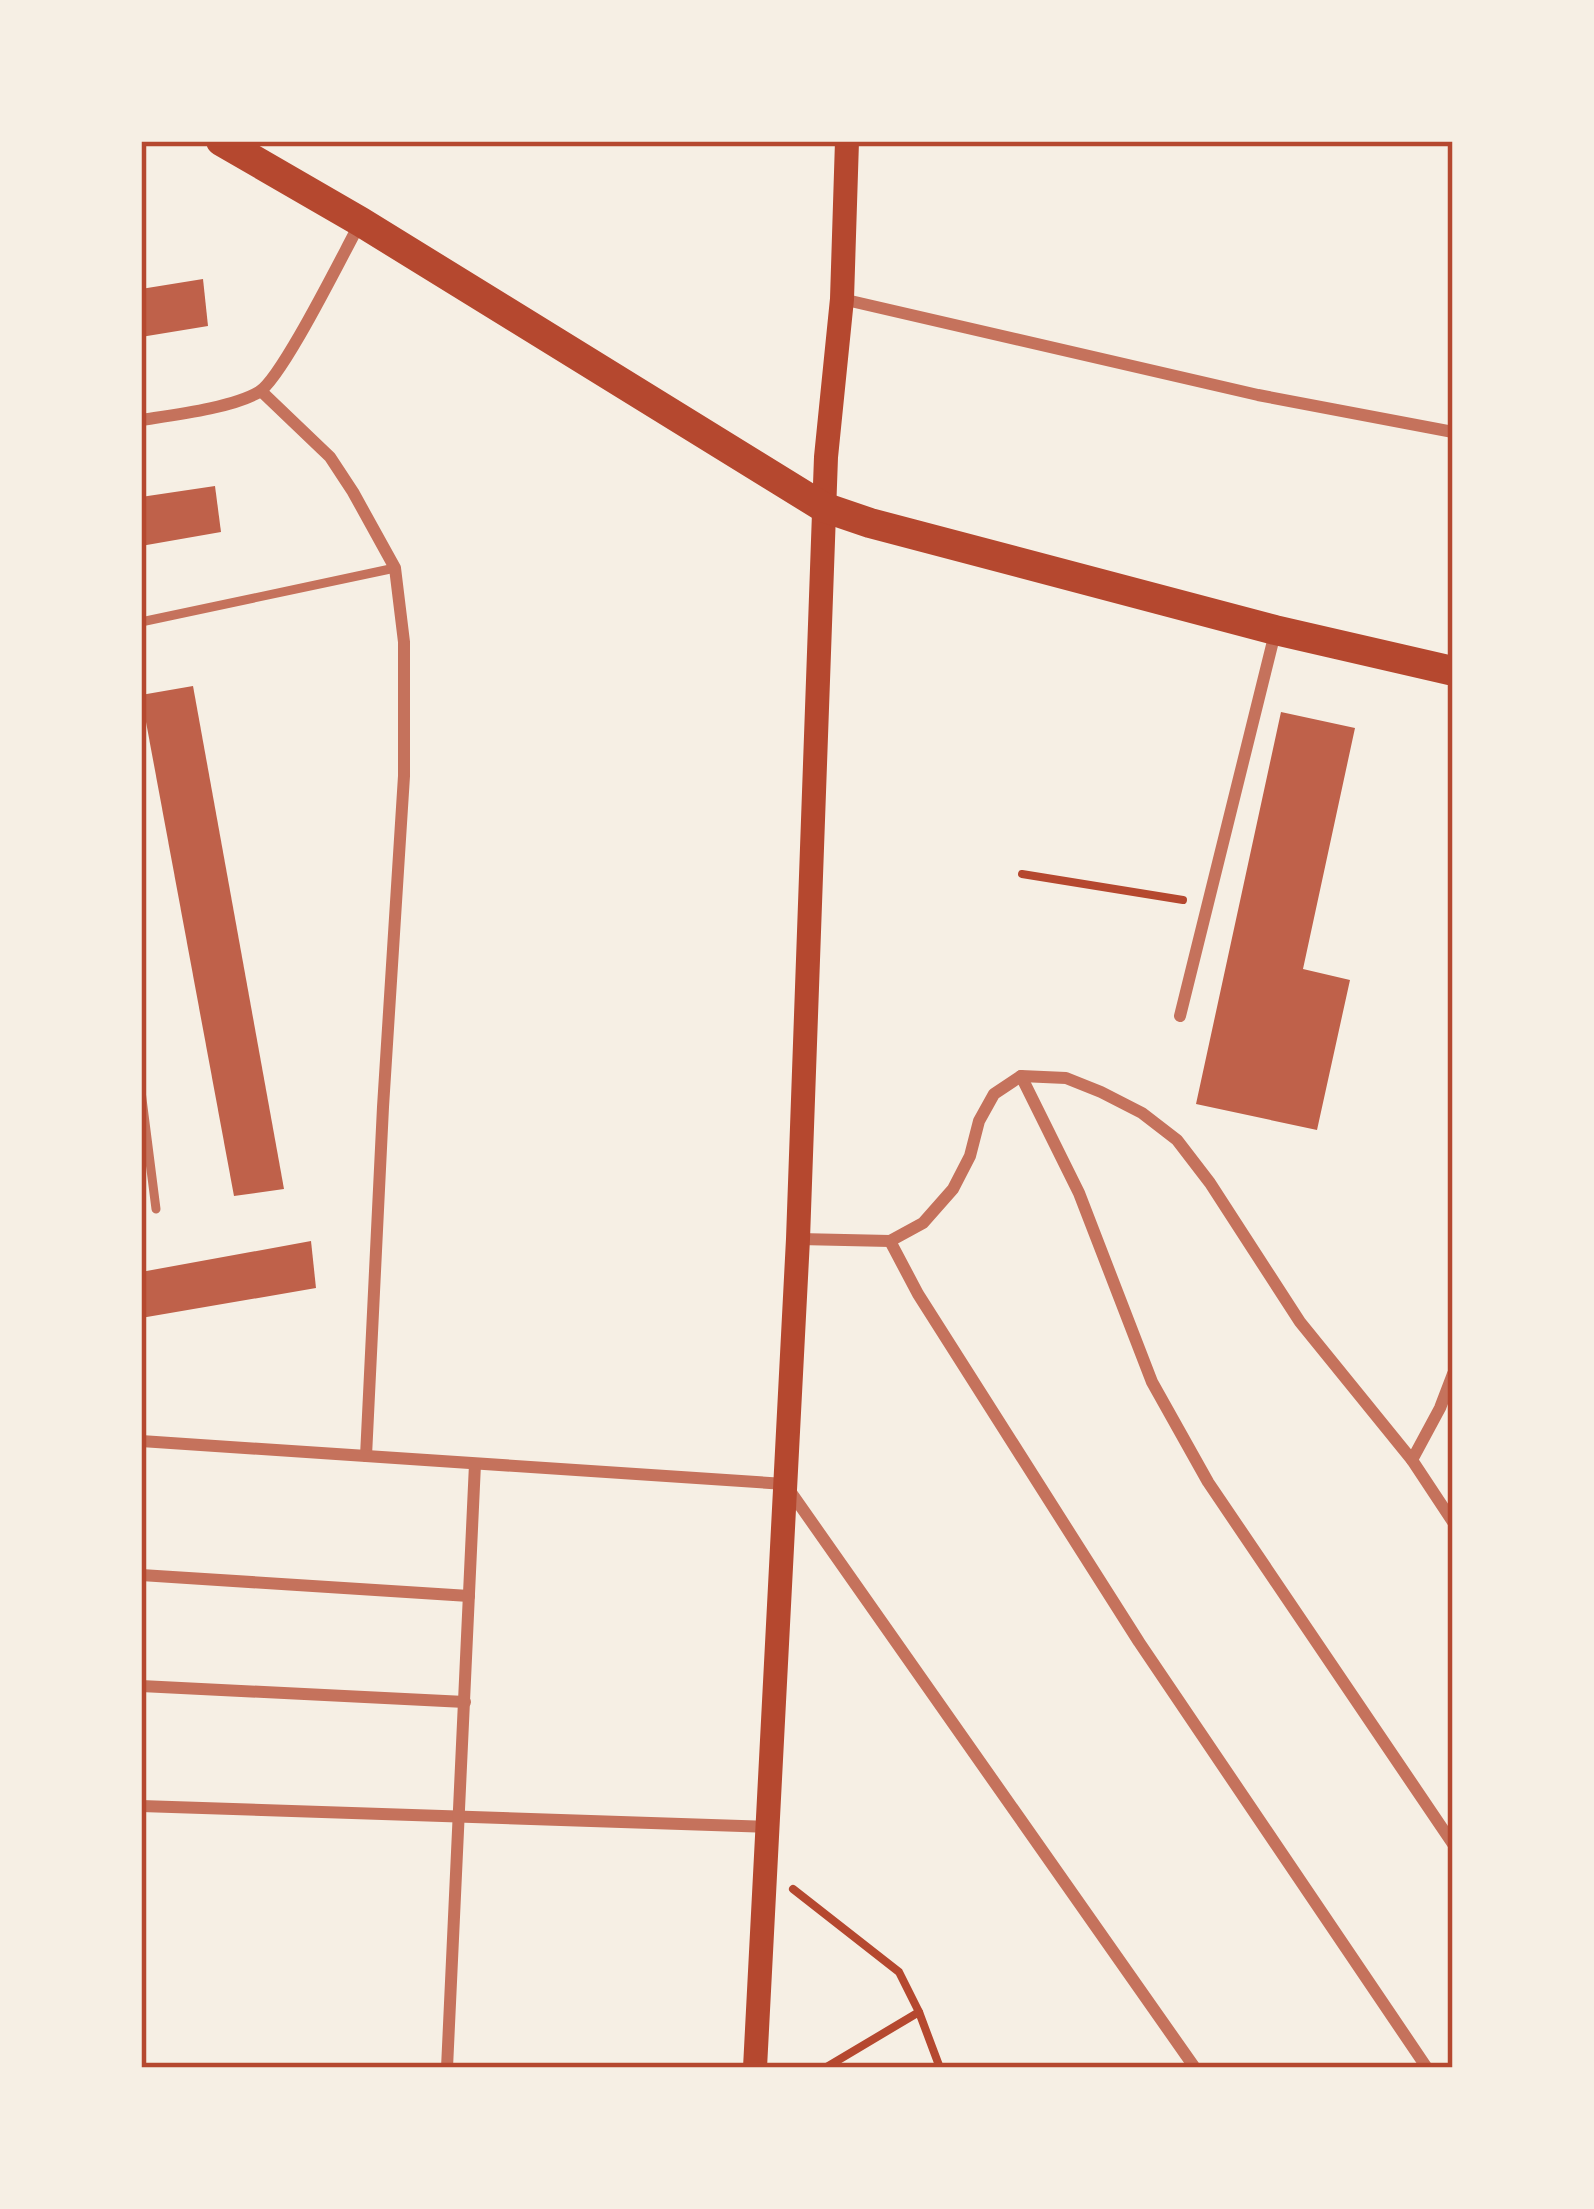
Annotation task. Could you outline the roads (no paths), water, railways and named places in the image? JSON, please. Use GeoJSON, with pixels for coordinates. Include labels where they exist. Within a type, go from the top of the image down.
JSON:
{"type":"FeatureCollection","features":[{"type":"Feature","properties":{"kind":"main road"},"geometry":{"type":"LineString","coordinates":[[220,141],[361,222],[824,507],[1276,630],[1453,671]]}},
{"type":"Feature","properties":{"kind":"main road"},"geometry":{"type":"LineString","coordinates":[[755,2068],[798,1238],[826,457],[842,299],[847,141]]}},
{"type":"Feature","properties":{"kind":"street"},"geometry":{"type":"LineString","coordinates":[[141,420],[228,403],[261,391],[308,319],[361,222]]}},
{"type":"Feature","properties":{"kind":"street"},"geometry":{"type":"LineString","coordinates":[[842,299],[1258,394],[1453,432]]}},
{"type":"Feature","properties":{"kind":"street"},"geometry":{"type":"LineString","coordinates":[[261,391],[330,457],[353,492],[395,568],[404,642],[404,776],[366,1456]]}},
{"type":"Feature","properties":{"kind":"street"},"geometry":{"type":"LineString","coordinates":[[1180,1016],[1276,630]]}},
{"type":"Feature","properties":{"kind":"street"},"geometry":{"type":"LineString","coordinates":[[798,1238],[890,1241],[923,1223],[953,1189],[994,1094],[1021,1076],[1066,1078],[1101,1092],[1142,1113],[1178,1140],[1300,1322],[1412,1460],[1453,1522]]}},
{"type":"Feature","properties":{"kind":"street"},"geometry":{"type":"LineString","coordinates":[[1021,1076],[1079,1193],[1152,1382],[1208,1482],[1453,1844]]}},
{"type":"Feature","properties":{"kind":"street"},"geometry":{"type":"LineString","coordinates":[[890,1241],[918,1294],[1139,1642],[1426,2068]]}},
{"type":"Feature","properties":{"kind":"street"},"geometry":{"type":"LineString","coordinates":[[1412,1460],[1453,1373]]}},
{"type":"Feature","properties":{"kind":"street"},"geometry":{"type":"LineString","coordinates":[[141,1441],[785,1484],[1195,2068]]}},
{"type":"Feature","properties":{"kind":"street"},"geometry":{"type":"LineString","coordinates":[[447,2068],[475,1464]]}},
{"type":"Feature","properties":{"kind":"street"},"geometry":{"type":"LineString","coordinates":[[141,1576],[469,1596]]}},
{"type":"Feature","properties":{"kind":"street"},"geometry":{"type":"LineString","coordinates":[[141,1686],[464,1702]]}},
{"type":"Feature","properties":{"kind":"street"},"geometry":{"type":"LineString","coordinates":[[141,1806],[768,1827]]}},
{"type":"Feature","properties":{"kind":"lane"},"geometry":{"type":"LineString","coordinates":[[141,622],[395,568]]}},
{"type":"Feature","properties":{"kind":"lane"},"geometry":{"type":"LineString","coordinates":[[141,1091],[156,1209]]}}]}
